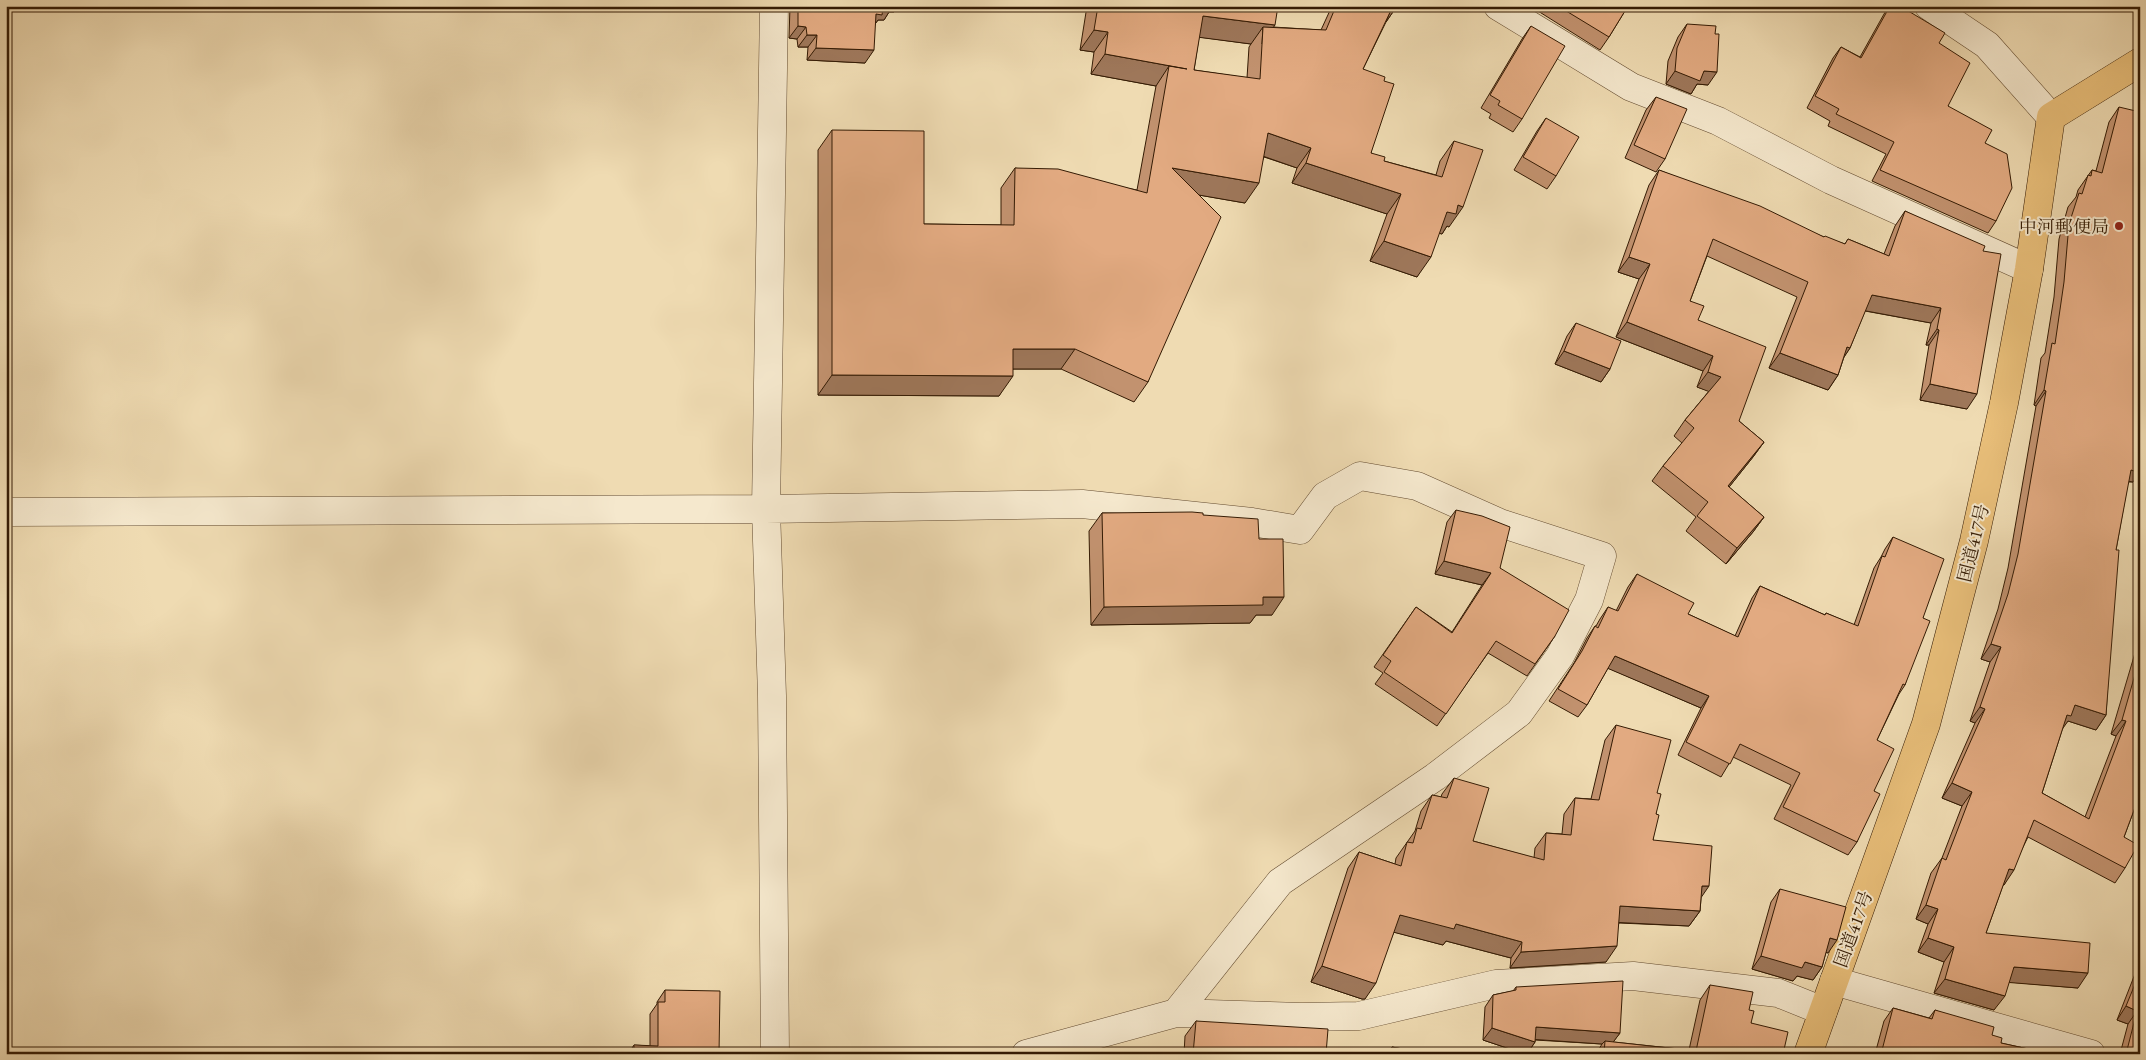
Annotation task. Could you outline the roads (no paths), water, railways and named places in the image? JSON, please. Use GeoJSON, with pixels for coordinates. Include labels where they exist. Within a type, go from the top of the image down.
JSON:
{"type":"FeatureCollection","features":[{"type":"Feature","properties":{"kind":"highway"},"geometry":{"type":"LineString","coordinates":[[2051,117],[2140,62]]}},
{"type":"Feature","properties":{"kind":"highway","name":"国道417号"},"geometry":{"type":"LineString","coordinates":[[1808,1054],[1926,724],[1974,541],[2004,403],[2029,269],[2051,117]]}},
{"type":"Feature","properties":{"kind":"street"},"geometry":{"type":"LineString","coordinates":[[774,6],[766,509],[772,696],[775,1054]]}},
{"type":"Feature","properties":{"kind":"street"},"geometry":{"type":"LineString","coordinates":[[1498,6],[1631,87],[1718,121],[1831,180],[2029,269]]}},
{"type":"Feature","properties":{"kind":"street"},"geometry":{"type":"LineString","coordinates":[[1929,6],[1987,45],[2051,117]]}},
{"type":"Feature","properties":{"kind":"street"},"geometry":{"type":"LineString","coordinates":[[6,512],[766,509],[1082,504],[1252,522],[1300,530],[1325,496],[1360,476],[1418,486],[1500,523],[1602,556],[1589,600],[1560,656],[1519,713],[1435,777],[1280,882],[1176,1013]]}},
{"type":"Feature","properties":{"kind":"street"},"geometry":{"type":"LineString","coordinates":[[1026,1054],[1176,1013],[1301,1017],[1358,1016],[1496,984],[1633,976],[1778,993],[1823,1011]]}},
{"type":"Feature","properties":{"kind":"street"},"geometry":{"type":"LineString","coordinates":[[1834,980],[2091,1054]]}},
{"type":"Feature","properties":{"kind":"place","name":"中河郵便局"},"geometry":{"type":"Point","coordinates":[2119,226]}}]}
